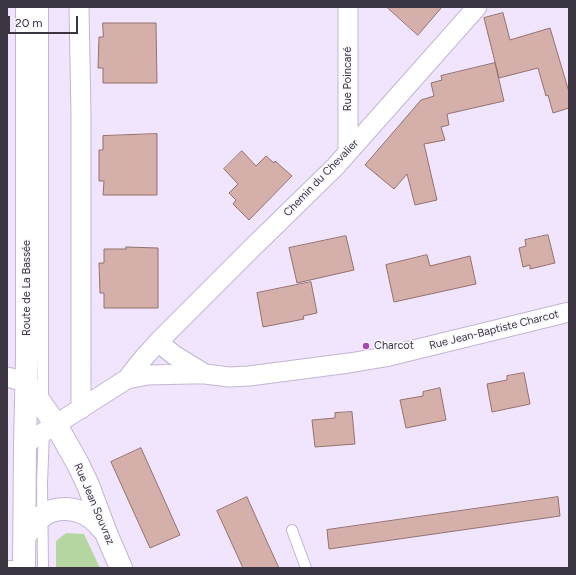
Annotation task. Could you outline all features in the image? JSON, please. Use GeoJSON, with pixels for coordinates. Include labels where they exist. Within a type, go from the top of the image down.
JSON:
{"type":"FeatureCollection","features":[{"type":"Feature","properties":{"kind":"main road","name":"Route de La Bassée"},"geometry":{"type":"LineString","coordinates":[[25,568],[25,444],[16,380],[28,7]]}},
{"type":"Feature","properties":{"kind":"main road","name":"Rue Jean Souvraz"},"geometry":{"type":"LineString","coordinates":[[16,380],[43,407],[50,429],[78,464],[88,485],[121,568]]}},
{"type":"Feature","properties":{"kind":"main road"},"geometry":{"type":"LineString","coordinates":[[25,536],[42,516],[58,509],[71,509],[82,512],[93,518],[106,533]]}},
{"type":"Feature","properties":{"kind":"street"},"geometry":{"type":"LineString","coordinates":[[79,7],[81,115],[81,409]]}},
{"type":"Feature","properties":{"kind":"street","name":"Rue Poincaré"},"geometry":{"type":"LineString","coordinates":[[348,7],[348,152]]}},
{"type":"Feature","properties":{"kind":"street","name":"Chemin du Chevalier"},"geometry":{"type":"LineString","coordinates":[[158,342],[336,167],[477,7]]}},
{"type":"Feature","properties":{"kind":"street","name":"Rue Jean-Baptiste Charcot"},"geometry":{"type":"LineString","coordinates":[[127,379],[148,375],[205,374],[230,377],[249,376],[356,362],[385,357],[569,312]]}},
{"type":"Feature","properties":{"kind":"street","name":"Rue Jean-Baptiste Charcot"},"geometry":{"type":"LineString","coordinates":[[25,444],[127,379],[158,342],[174,355],[205,374]]}},
{"type":"Feature","properties":{"kind":"lane"},"geometry":{"type":"LineString","coordinates":[[43,7],[43,407]]}},
{"type":"Feature","properties":{"kind":"lane"},"geometry":{"type":"LineString","coordinates":[[25,568],[42,516],[50,429]]}},
{"type":"Feature","properties":{"kind":"lane"},"geometry":{"type":"LineString","coordinates":[[292,530],[306,568]]}},
{"type":"Feature","properties":{"kind":"green space"},"geometry":{"type":"Polygon","coordinates":[[[66,533],[84,534],[100,568],[56,568],[56,541],[66,533]]]}},
{"type":"Feature","properties":{"kind":"building"},"geometry":{"type":"Polygon","coordinates":[[[387,7],[442,7],[418,35],[387,7]]]}},
{"type":"Feature","properties":{"kind":"building"},"geometry":{"type":"Polygon","coordinates":[[[503,13],[510,40],[550,28],[569,92],[569,108],[553,113],[548,95],[546,96],[538,68],[499,78],[484,18],[503,13]]]}},
{"type":"Feature","properties":{"kind":"building"},"geometry":{"type":"Polygon","coordinates":[[[103,23],[156,23],[157,83],[103,83],[103,68],[98,68],[99,37],[103,37],[103,23]]]}},
{"type":"Feature","properties":{"kind":"building"},"geometry":{"type":"Polygon","coordinates":[[[495,63],[504,101],[447,114],[449,125],[441,127],[445,140],[424,144],[437,200],[415,205],[407,174],[394,189],[365,165],[421,100],[434,96],[431,83],[442,80],[441,76],[495,63]]]}},
{"type":"Feature","properties":{"kind":"building"},"geometry":{"type":"Polygon","coordinates":[[[157,134],[157,195],[103,195],[104,181],[99,181],[99,150],[103,150],[103,136],[157,134]]]}},
{"type":"Feature","properties":{"kind":"building"},"geometry":{"type":"Polygon","coordinates":[[[242,151],[256,166],[266,156],[274,163],[275,161],[292,176],[249,220],[233,204],[236,200],[229,193],[238,184],[224,169],[242,151]]]}},
{"type":"Feature","properties":{"kind":"building"},"geometry":{"type":"Polygon","coordinates":[[[548,235],[555,263],[530,269],[530,265],[523,267],[519,248],[526,246],[525,240],[548,235]]]}},
{"type":"Feature","properties":{"kind":"building"},"geometry":{"type":"Polygon","coordinates":[[[346,236],[354,270],[297,283],[289,248],[346,236]]]}},
{"type":"Feature","properties":{"kind":"building"},"geometry":{"type":"Polygon","coordinates":[[[126,247],[158,248],[158,308],[104,308],[104,293],[100,293],[99,263],[104,263],[104,249],[126,249],[126,247]]]}},
{"type":"Feature","properties":{"kind":"building"},"geometry":{"type":"Polygon","coordinates":[[[427,255],[430,266],[470,256],[476,284],[394,302],[386,265],[427,255]]]}},
{"type":"Feature","properties":{"kind":"building"},"geometry":{"type":"Polygon","coordinates":[[[311,282],[317,313],[303,316],[304,319],[263,327],[257,293],[311,282]]]}},
{"type":"Feature","properties":{"kind":"building"},"geometry":{"type":"Polygon","coordinates":[[[524,373],[530,404],[492,412],[487,384],[507,380],[507,376],[524,373]]]}},
{"type":"Feature","properties":{"kind":"building"},"geometry":{"type":"Polygon","coordinates":[[[440,388],[446,420],[406,428],[400,400],[423,396],[423,392],[440,388]]]}},
{"type":"Feature","properties":{"kind":"building"},"geometry":{"type":"Polygon","coordinates":[[[352,412],[355,444],[315,447],[312,420],[335,418],[335,413],[352,412]]]}},
{"type":"Feature","properties":{"kind":"building"},"geometry":{"type":"Polygon","coordinates":[[[141,448],[180,535],[150,548],[111,462],[141,448]]]}},
{"type":"Feature","properties":{"kind":"building"},"geometry":{"type":"Polygon","coordinates":[[[247,497],[279,568],[243,568],[217,511],[247,497]]]}},
{"type":"Feature","properties":{"kind":"building"},"geometry":{"type":"Polygon","coordinates":[[[558,497],[560,516],[329,549],[327,530],[558,497]]]}},
{"type":"Feature","properties":{"kind":"place","name":"Charcot"},"geometry":{"type":"Point","coordinates":[366,346]}}]}
